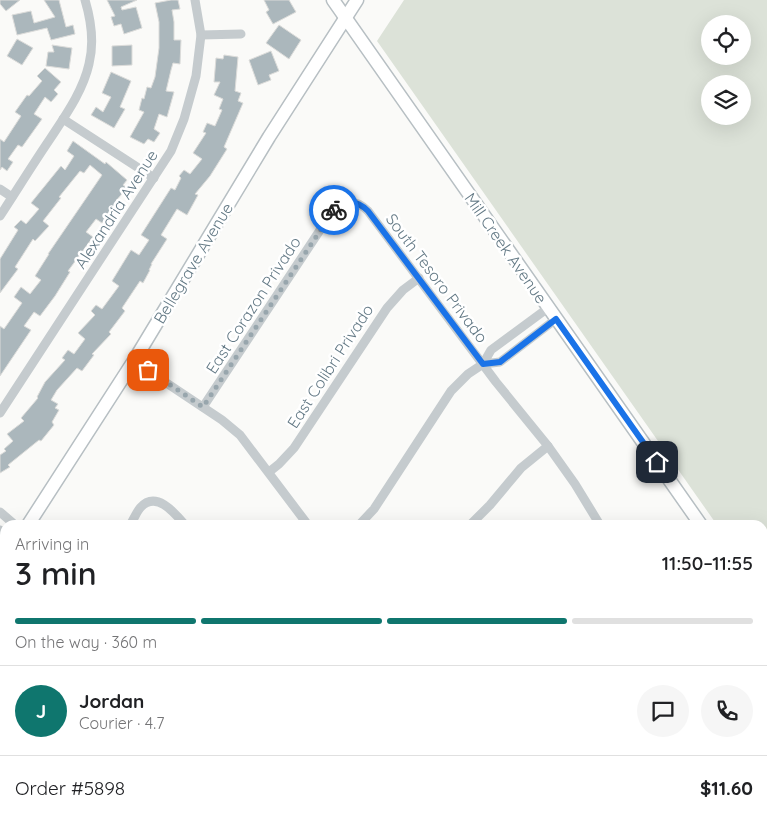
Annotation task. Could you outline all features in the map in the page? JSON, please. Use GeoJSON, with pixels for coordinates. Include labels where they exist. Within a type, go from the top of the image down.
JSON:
{"type":"FeatureCollection","features":[{"type":"Feature","properties":{"kind":"street"},"geometry":{"type":"LineString","coordinates":[[0,216],[63,119],[76,97],[90,64],[91,35],[85,0]]}},
{"type":"Feature","properties":{"kind":"street","name":"Alexandria Avenue"},"geometry":{"type":"LineString","coordinates":[[0,413],[171,151],[184,119],[196,76],[201,35],[195,0]]}},
{"type":"Feature","properties":{"kind":"street","name":"Mill Creek Avenue"},"geometry":{"type":"LineString","coordinates":[[333,0],[697,520]]}},
{"type":"Feature","properties":{"kind":"street","name":"Bellegrave Avenue"},"geometry":{"type":"LineString","coordinates":[[31,520],[135,359],[269,137],[357,0]]}},
{"type":"Feature","properties":{"kind":"street"},"geometry":{"type":"LineString","coordinates":[[201,35],[241,34]]}},
{"type":"Feature","properties":{"kind":"street"},"geometry":{"type":"LineString","coordinates":[[63,119],[154,178]]}},
{"type":"Feature","properties":{"kind":"street"},"geometry":{"type":"LineString","coordinates":[[0,189],[12,197]]}},
{"type":"Feature","properties":{"kind":"street","name":"South Tesoro Privado"},"geometry":{"type":"LineString","coordinates":[[350,201],[360,204],[368,211],[503,392],[548,446],[575,484],[597,520]]}},
{"type":"Feature","properties":{"kind":"street","name":"East Corazon Privado"},"geometry":{"type":"LineString","coordinates":[[203,407],[330,215],[338,206],[350,201]]}},
{"type":"Feature","properties":{"kind":"street","name":"East Colibri Privado"},"geometry":{"type":"LineString","coordinates":[[269,472],[294,448],[387,308],[403,290],[419,278]]}},
{"type":"Feature","properties":{"kind":"street"},"geometry":{"type":"LineString","coordinates":[[364,520],[374,509],[451,391],[468,374],[483,364],[491,350],[548,308]]}},
{"type":"Feature","properties":{"kind":"street"},"geometry":{"type":"LineString","coordinates":[[483,364],[500,362],[556,319]]}},
{"type":"Feature","properties":{"kind":"street"},"geometry":{"type":"LineString","coordinates":[[135,359],[240,435],[304,520]]}},
{"type":"Feature","properties":{"kind":"street"},"geometry":{"type":"LineString","coordinates":[[475,520],[521,468],[548,446]]}},
{"type":"Feature","properties":{"kind":"street"},"geometry":{"type":"LineString","coordinates":[[133,520],[141,507],[150,501],[156,501],[167,506],[180,520]]}},
{"type":"Feature","properties":{"kind":"shaded area"},"geometry":{"type":"Polygon","coordinates":[[[404,0],[767,0],[767,520],[713,520],[377,41],[404,0]]]}},
{"type":"Feature","properties":{"kind":"building"},"geometry":{"type":"Polygon","coordinates":[[[0,0],[20,0],[6,11],[0,4],[0,0]]]}},
{"type":"Feature","properties":{"kind":"building"},"geometry":{"type":"Polygon","coordinates":[[[44,0],[59,0],[66,27],[73,25],[75,34],[51,40],[47,28],[17,35],[12,15],[31,11],[34,23],[55,17],[44,0]]]}},
{"type":"Feature","properties":{"kind":"building"},"geometry":{"type":"Polygon","coordinates":[[[107,0],[137,0],[121,7],[122,10],[136,7],[142,28],[124,34],[121,24],[114,26],[111,17],[115,16],[107,0]]]}},
{"type":"Feature","properties":{"kind":"building"},"geometry":{"type":"Polygon","coordinates":[[[178,0],[180,9],[172,10],[174,40],[181,40],[180,64],[173,63],[166,91],[174,92],[167,117],[159,114],[154,129],[160,133],[154,142],[148,139],[144,144],[130,137],[144,112],[139,110],[142,98],[144,99],[147,87],[151,88],[155,77],[159,48],[159,22],[155,3],[178,0]]]}},
{"type":"Feature","properties":{"kind":"building"},"geometry":{"type":"Polygon","coordinates":[[[264,0],[289,0],[296,12],[273,24],[266,12],[269,10],[264,0]]]}},
{"type":"Feature","properties":{"kind":"building"},"geometry":{"type":"Polygon","coordinates":[[[279,25],[301,40],[289,59],[266,43],[279,25]]]}},
{"type":"Feature","properties":{"kind":"building"},"geometry":{"type":"Polygon","coordinates":[[[17,39],[33,48],[22,65],[7,56],[17,39]]]}},
{"type":"Feature","properties":{"kind":"building"},"geometry":{"type":"Polygon","coordinates":[[[52,45],[72,48],[69,69],[46,66],[48,52],[54,52],[52,45]]]}},
{"type":"Feature","properties":{"kind":"building"},"geometry":{"type":"Polygon","coordinates":[[[132,45],[132,65],[112,66],[112,46],[132,45]]]}},
{"type":"Feature","properties":{"kind":"building"},"geometry":{"type":"Polygon","coordinates":[[[271,51],[279,71],[269,75],[271,80],[258,85],[249,60],[271,51]]]}},
{"type":"Feature","properties":{"kind":"building"},"geometry":{"type":"Polygon","coordinates":[[[224,55],[238,57],[235,91],[241,93],[238,101],[243,103],[224,147],[227,149],[210,176],[195,194],[198,195],[187,215],[177,209],[161,235],[167,239],[151,264],[143,283],[140,281],[122,308],[125,311],[109,332],[111,334],[92,354],[94,355],[82,371],[77,368],[57,390],[51,400],[58,404],[55,408],[59,410],[52,422],[54,425],[41,441],[39,440],[8,465],[10,467],[0,473],[0,455],[6,451],[4,449],[13,441],[7,434],[24,421],[21,418],[38,398],[45,382],[65,360],[62,358],[68,350],[74,354],[85,339],[78,333],[95,315],[91,311],[96,305],[102,309],[119,286],[112,281],[131,250],[139,255],[149,240],[141,235],[171,188],[175,190],[181,178],[179,176],[184,170],[190,174],[202,159],[193,153],[206,133],[203,132],[207,123],[215,126],[222,110],[219,109],[223,99],[214,95],[220,82],[214,82],[216,58],[223,59],[224,55]]]}},
{"type":"Feature","properties":{"kind":"building"},"geometry":{"type":"Polygon","coordinates":[[[45,68],[61,82],[54,90],[58,94],[51,102],[45,97],[34,114],[42,119],[22,147],[18,145],[8,159],[13,162],[7,171],[2,167],[0,170],[0,139],[4,142],[21,116],[15,112],[27,95],[29,96],[42,81],[37,76],[45,68]]]}},
{"type":"Feature","properties":{"kind":"building"},"geometry":{"type":"Polygon","coordinates":[[[111,72],[131,81],[120,107],[125,109],[114,128],[91,115],[96,107],[103,112],[111,97],[102,93],[111,72]]]}},
{"type":"Feature","properties":{"kind":"building"},"geometry":{"type":"Polygon","coordinates":[[[73,141],[105,164],[106,162],[127,180],[123,185],[127,188],[115,202],[102,223],[96,219],[86,232],[93,237],[68,271],[70,272],[40,316],[34,312],[24,326],[31,330],[0,376],[0,326],[4,329],[22,303],[14,297],[21,287],[30,294],[41,280],[35,276],[102,175],[90,165],[84,173],[80,171],[43,221],[49,226],[35,241],[33,239],[15,267],[18,269],[0,293],[0,259],[18,230],[14,227],[21,220],[26,224],[39,209],[31,203],[61,166],[65,170],[74,156],[67,151],[73,141]]]}},
{"type":"Feature","properties":{"kind":"way so far"},"geometry":{"type":"LineString","coordinates":[[148,370],[203,407],[334,210]]}},
{"type":"Feature","properties":{"kind":"route"},"geometry":{"type":"LineString","coordinates":[[334,210],[338,206],[350,201],[360,204],[368,211],[483,364],[500,362],[556,319],[657,462]]}}]}
